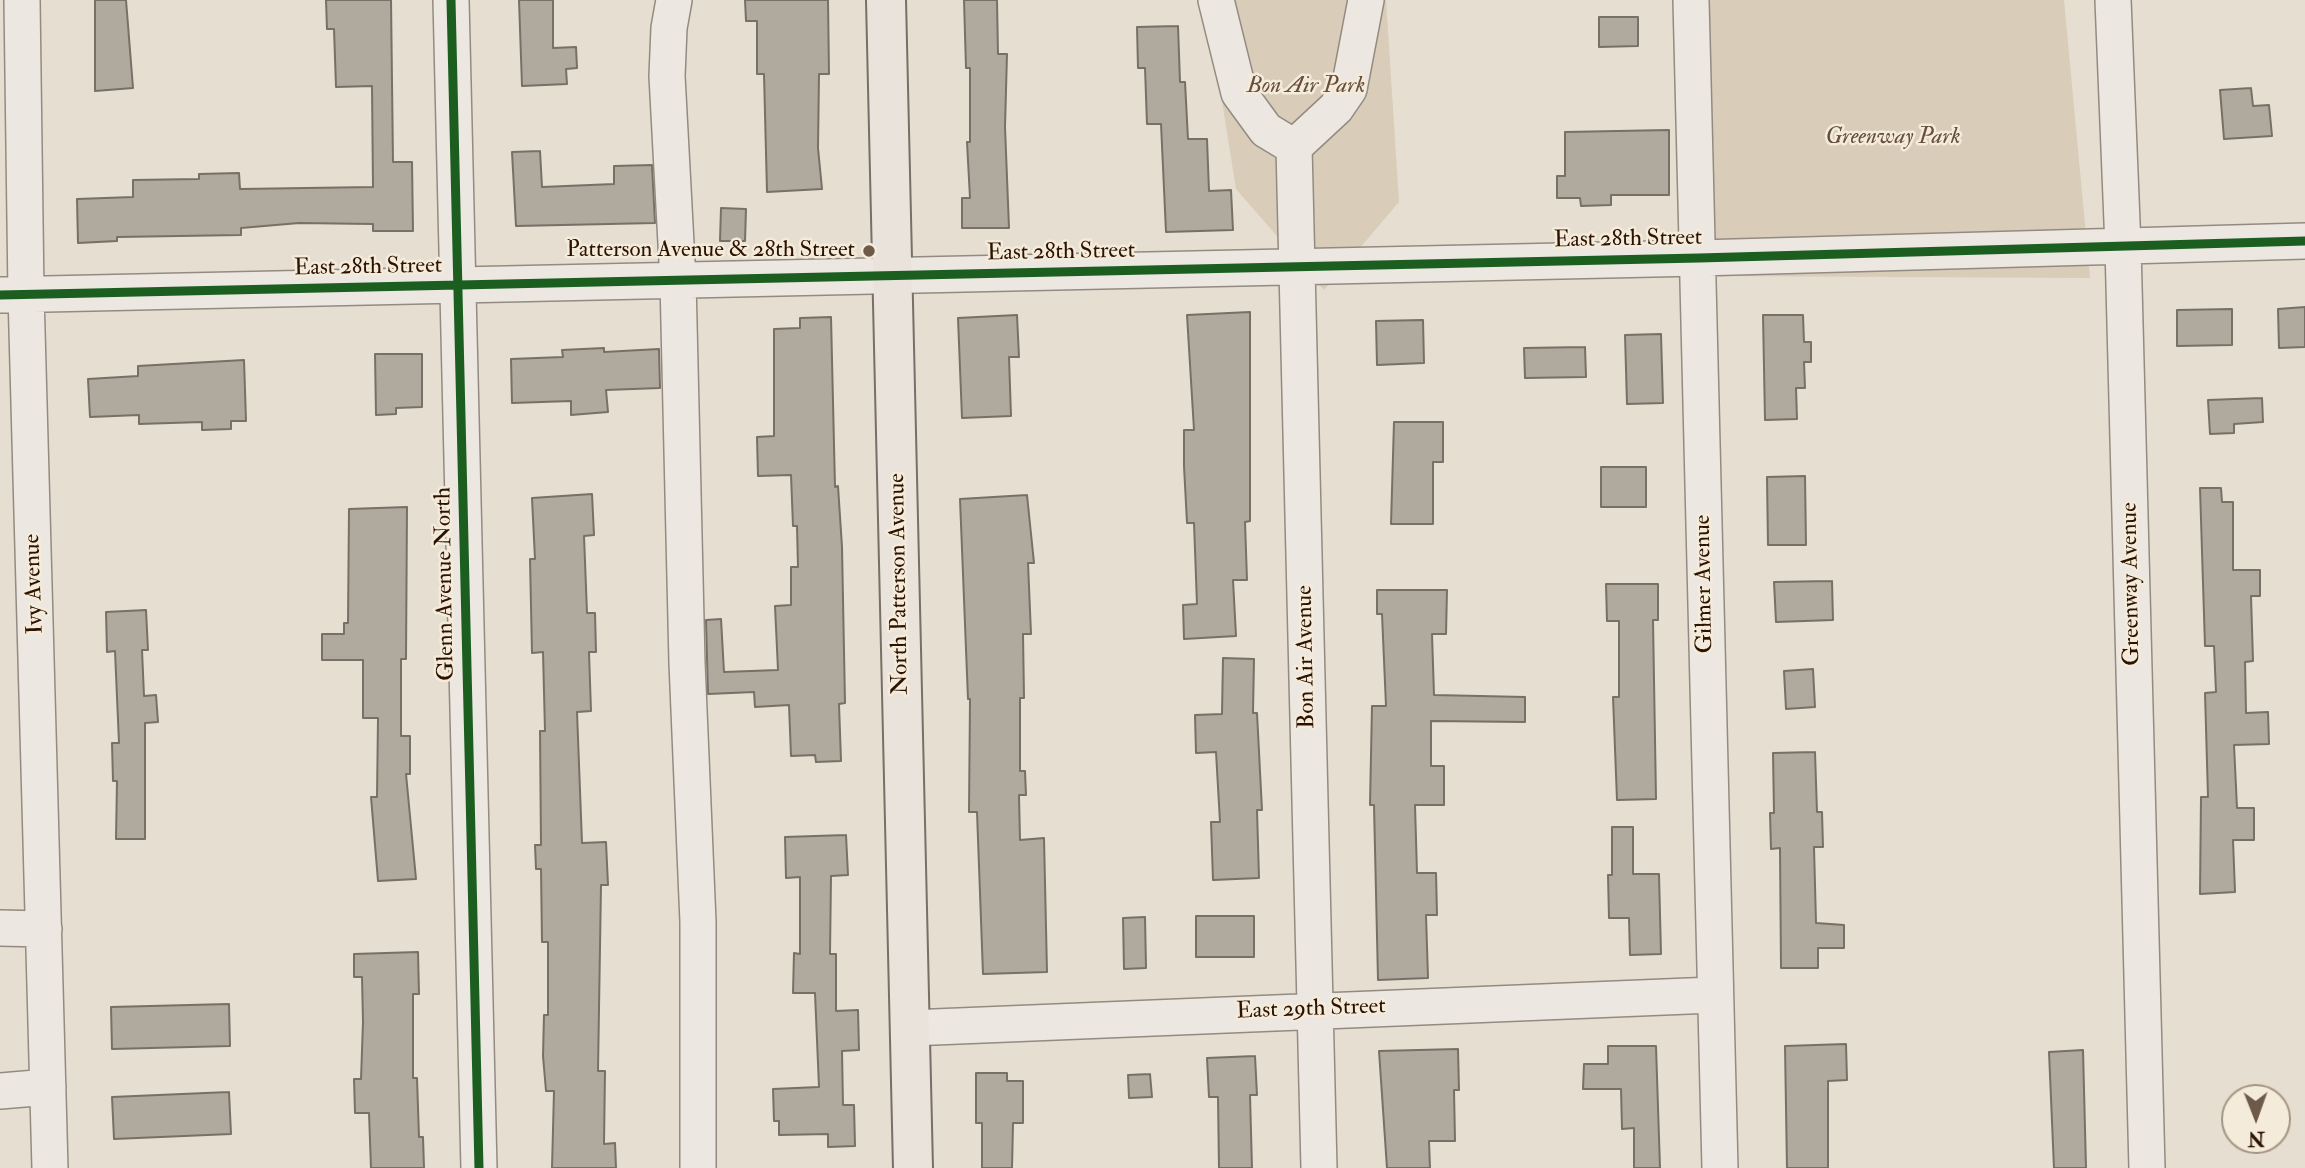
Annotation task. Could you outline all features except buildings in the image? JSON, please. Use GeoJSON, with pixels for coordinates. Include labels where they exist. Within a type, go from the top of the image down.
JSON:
{"type":"FeatureCollection","features":[{"type":"Feature","properties":{"kind":"main road","name":"North Patterson Avenue"},"geometry":{"type":"LineString","coordinates":[[886,0],[913,1168]]}},
{"type":"Feature","properties":{"kind":"street","name":"Ivy Avenue"},"geometry":{"type":"LineString","coordinates":[[22,0],[13,295],[15,449],[44,929],[50,1168]]}},
{"type":"Feature","properties":{"kind":"street","name":"Glenn Avenue North"},"geometry":{"type":"LineString","coordinates":[[451,0],[479,1168]]}},
{"type":"Feature","properties":{"kind":"street"},"geometry":{"type":"LineString","coordinates":[[674,0],[669,28],[667,76],[678,281],[687,663],[698,922],[698,1168]]}},
{"type":"Feature","properties":{"kind":"street"},"geometry":{"type":"LineString","coordinates":[[1216,0],[1239,93],[1266,130],[1294,147],[1336,108],[1349,89],[1366,0]]}},
{"type":"Feature","properties":{"kind":"street","name":"Gilmer Avenue"},"geometry":{"type":"LineString","coordinates":[[1691,0],[1699,258],[1713,995],[1720,1168]]}},
{"type":"Feature","properties":{"kind":"street","name":"Greenway Avenue"},"geometry":{"type":"LineString","coordinates":[[2113,0],[2123,247],[2147,1168]]}},
{"type":"Feature","properties":{"kind":"street","name":"Bon Air Avenue"},"geometry":{"type":"LineString","coordinates":[[1294,147],[1320,1168]]}},
{"type":"Feature","properties":{"kind":"street","name":"East 28th Street"},"geometry":{"type":"LineString","coordinates":[[13,295],[1699,258],[2305,240]]}},
{"type":"Feature","properties":{"kind":"street"},"geometry":{"type":"LineString","coordinates":[[0,928],[44,929]]}},
{"type":"Feature","properties":{"kind":"street","name":"East 29th Street"},"geometry":{"type":"LineString","coordinates":[[910,1028],[1315,1009],[1713,995]]}},
{"type":"Feature","properties":{"kind":"street"},"geometry":{"type":"LineString","coordinates":[[0,1091],[48,1087]]}},
{"type":"Feature","properties":{"kind":"green space","name":"Bon Air Park"},"geometry":{"type":"Polygon","coordinates":[[[1206,0],[1386,0],[1399,202],[1324,290],[1236,189],[1206,0]]]}},
{"type":"Feature","properties":{"kind":"green space","name":"Greenway Park"},"geometry":{"type":"Polygon","coordinates":[[[1706,0],[2064,0],[2090,278],[1714,276],[1706,0]]]}},
{"type":"Feature","properties":{"kind":"cycle path"},"geometry":{"type":"LineString","coordinates":[[451,0],[479,1168]]}},
{"type":"Feature","properties":{"kind":"cycle path"},"geometry":{"type":"LineString","coordinates":[[0,295],[1699,258],[2305,241]]}},
{"type":"Feature","properties":{"kind":"place","name":"Patterson Avenue & 28th Street"},"geometry":{"type":"Point","coordinates":[869,251]}}]}
